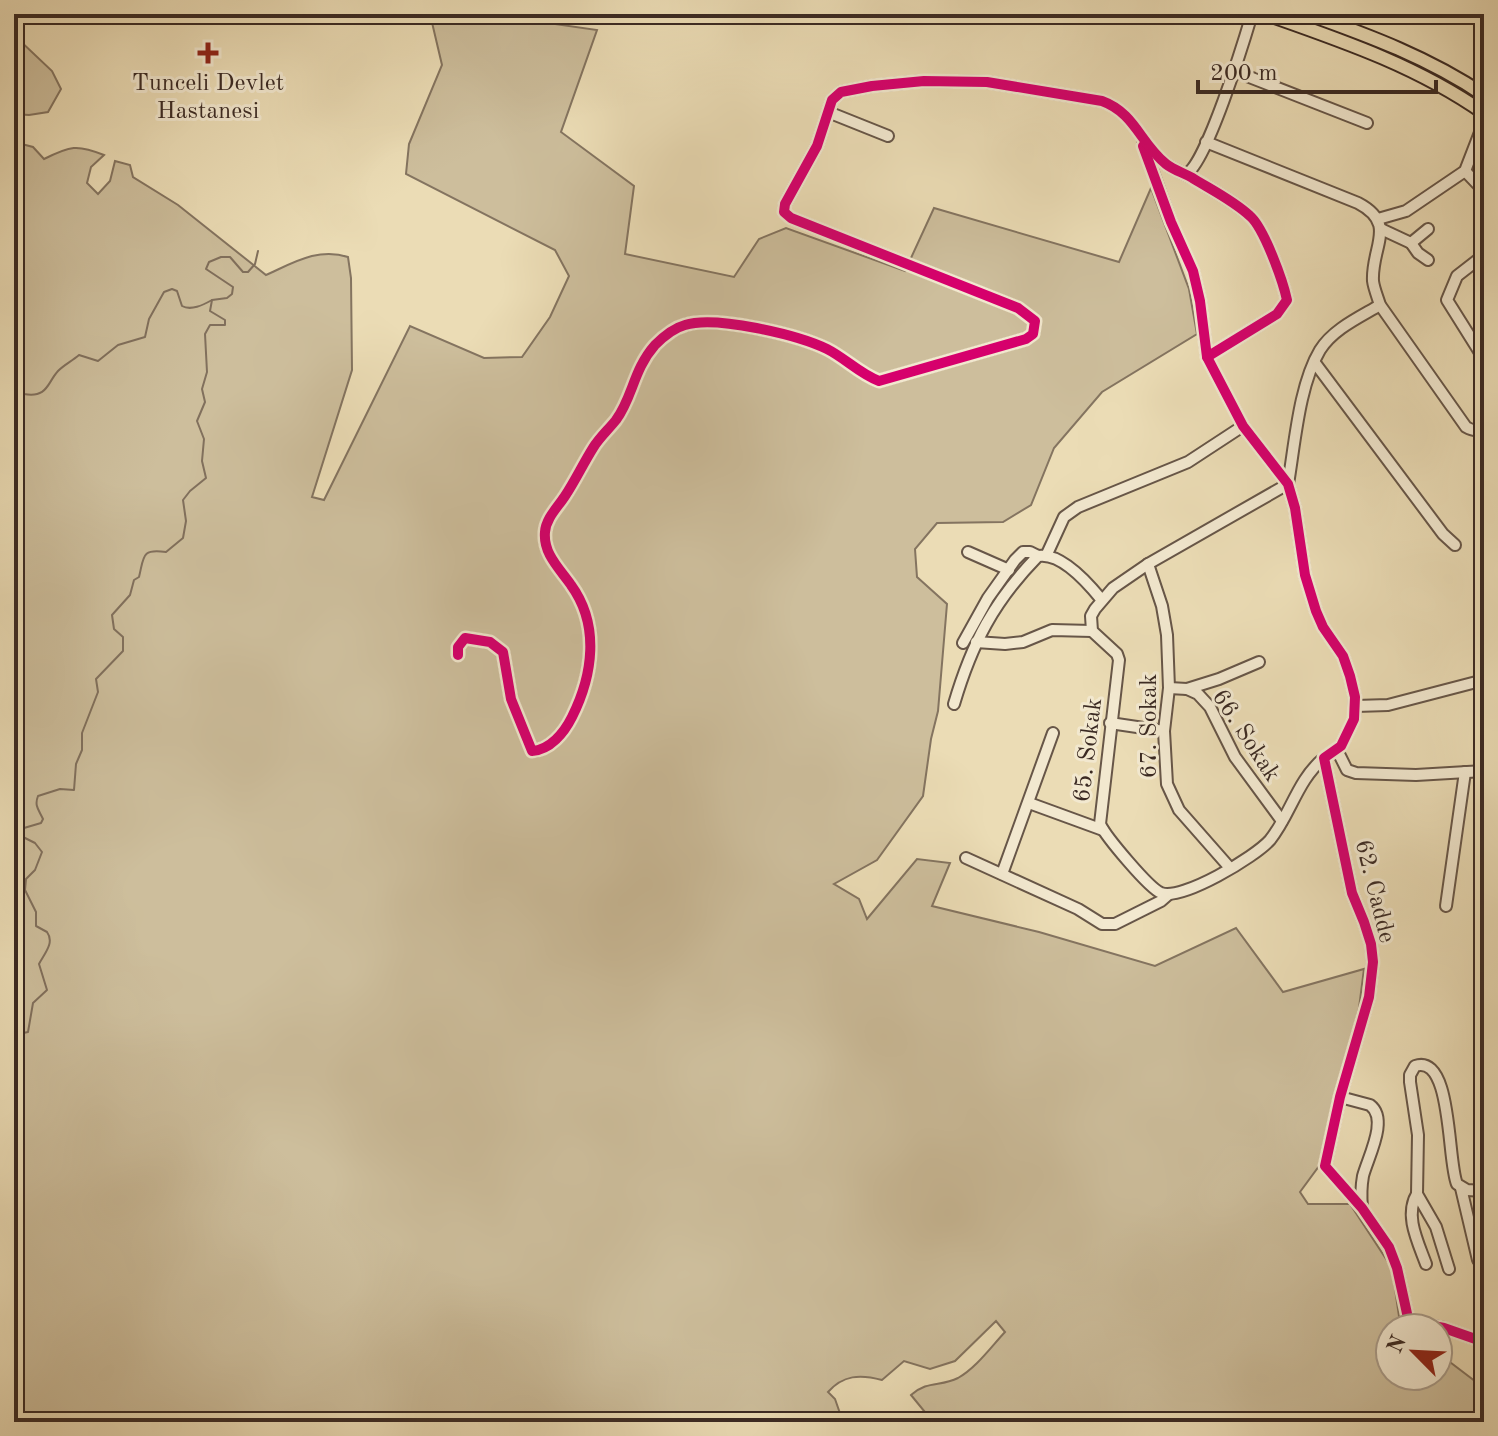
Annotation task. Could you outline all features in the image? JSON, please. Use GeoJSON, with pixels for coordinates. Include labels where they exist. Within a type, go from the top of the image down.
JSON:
{"type":"FeatureCollection","features":[{"type":"Feature","properties":{"kind":"main road"},"geometry":{"type":"LineString","coordinates":[[1266,14],[1401,64],[1443,86],[1484,113]]}},
{"type":"Feature","properties":{"kind":"main road"},"geometry":{"type":"LineString","coordinates":[[1308,14],[1394,45],[1483,92]]}},
{"type":"Feature","properties":{"kind":"street"},"geometry":{"type":"LineString","coordinates":[[1186,174],[1195,167],[1206,142],[1252,14]]}},
{"type":"Feature","properties":{"kind":"street"},"geometry":{"type":"LineString","coordinates":[[1234,71],[1367,123]]}},
{"type":"Feature","properties":{"kind":"street"},"geometry":{"type":"LineString","coordinates":[[458,655],[458,647],[465,638],[490,642],[503,652],[511,699],[532,751],[550,745],[567,727],[586,680],[591,649],[590,625],[581,599],[551,558],[546,546],[545,526],[590,452],[620,413],[632,381],[648,354],[657,343],[682,325],[726,324],[795,337],[824,348],[879,381],[1026,339],[1033,334],[1035,321],[1018,308],[787,215],[785,204],[817,146],[832,100],[841,92],[924,81],[987,82],[1102,101],[1128,116],[1140,136],[1171,222],[1193,271],[1207,357],[1243,426],[1288,484],[1295,508],[1305,575],[1323,627],[1343,656],[1356,706],[1350,730],[1337,750],[1324,758],[1302,782],[1270,840],[1257,852],[1115,924],[1102,924],[1078,909],[966,858]]}},
{"type":"Feature","properties":{"kind":"street"},"geometry":{"type":"LineString","coordinates":[[828,112],[888,136]]}},
{"type":"Feature","properties":{"kind":"street"},"geometry":{"type":"LineString","coordinates":[[1380,224],[1406,211],[1465,171],[1484,122]]}},
{"type":"Feature","properties":{"kind":"street"},"geometry":{"type":"LineString","coordinates":[[1140,136],[1166,164],[1253,217],[1283,282],[1287,300],[1277,314],[1207,357]]}},
{"type":"Feature","properties":{"kind":"street"},"geometry":{"type":"LineString","coordinates":[[1206,142],[1358,203],[1380,224],[1411,243],[1428,260]]}},
{"type":"Feature","properties":{"kind":"street"},"geometry":{"type":"LineString","coordinates":[[1465,171],[1484,191]]}},
{"type":"Feature","properties":{"kind":"street"},"geometry":{"type":"LineString","coordinates":[[1380,224],[1373,283],[1380,305],[1466,427],[1473,431],[1480,430],[1484,425]]}},
{"type":"Feature","properties":{"kind":"street"},"geometry":{"type":"LineString","coordinates":[[1411,243],[1428,229]]}},
{"type":"Feature","properties":{"kind":"street"},"geometry":{"type":"LineString","coordinates":[[1484,255],[1457,276],[1447,300],[1484,359]]}},
{"type":"Feature","properties":{"kind":"street"},"geometry":{"type":"LineString","coordinates":[[976,642],[1023,642],[1052,630],[1092,631],[1091,616],[1101,599],[1148,564],[1288,484],[1302,408],[1321,349],[1333,336],[1380,305]]}},
{"type":"Feature","properties":{"kind":"street"},"geometry":{"type":"LineString","coordinates":[[1315,363],[1443,534],[1455,545]]}},
{"type":"Feature","properties":{"kind":"street"},"geometry":{"type":"LineString","coordinates":[[954,704],[968,659],[1002,596],[1042,555],[1064,517],[1099,497],[1127,489],[1188,462],[1243,426]]}},
{"type":"Feature","properties":{"kind":"street"},"geometry":{"type":"LineString","coordinates":[[968,552],[1009,570]]}},
{"type":"Feature","properties":{"kind":"street"},"geometry":{"type":"LineString","coordinates":[[963,643],[976,618],[1023,552],[1042,555],[1086,580],[1101,599]]}},
{"type":"Feature","properties":{"kind":"street","name":"67. Sokak"},"geometry":{"type":"LineString","coordinates":[[1148,564],[1162,606],[1169,688],[1164,731],[1168,790],[1185,817],[1230,868]]}},
{"type":"Feature","properties":{"kind":"street","name":"65. Sokak"},"geometry":{"type":"LineString","coordinates":[[1092,631],[1117,654],[1119,660],[1100,814],[1103,830],[1153,888],[1169,894]]}},
{"type":"Feature","properties":{"kind":"street"},"geometry":{"type":"LineString","coordinates":[[1187,689],[1259,662]]}},
{"type":"Feature","properties":{"kind":"street"},"geometry":{"type":"LineString","coordinates":[[1356,706],[1388,705],[1484,680]]}},
{"type":"Feature","properties":{"kind":"street","name":"66. Sokak"},"geometry":{"type":"LineString","coordinates":[[1169,688],[1187,689],[1198,694],[1210,707],[1235,757],[1282,821]]}},
{"type":"Feature","properties":{"kind":"street"},"geometry":{"type":"LineString","coordinates":[[1110,723],[1164,731]]}},
{"type":"Feature","properties":{"kind":"street"},"geometry":{"type":"LineString","coordinates":[[1002,874],[1053,733]]}},
{"type":"Feature","properties":{"kind":"street"},"geometry":{"type":"LineString","coordinates":[[1337,750],[1347,770],[1356,773],[1416,775],[1484,771]]}},
{"type":"Feature","properties":{"kind":"street","name":"62. Cadde"},"geometry":{"type":"LineString","coordinates":[[1324,758],[1352,893],[1364,922],[1373,962],[1369,997],[1340,1097],[1325,1166],[1362,1208],[1393,1254],[1408,1318],[1412,1322],[1444,1328],[1479,1341]]}},
{"type":"Feature","properties":{"kind":"street"},"geometry":{"type":"LineString","coordinates":[[1446,906],[1465,772]]}},
{"type":"Feature","properties":{"kind":"street"},"geometry":{"type":"LineString","coordinates":[[1029,803],[1103,830]]}},
{"type":"Feature","properties":{"kind":"street"},"geometry":{"type":"LineString","coordinates":[[1426,1264],[1411,1216],[1417,1194],[1418,1135],[1410,1075],[1419,1064],[1433,1069],[1440,1080],[1454,1179],[1461,1188],[1478,1260]]}},
{"type":"Feature","properties":{"kind":"street"},"geometry":{"type":"LineString","coordinates":[[1340,1097],[1370,1105],[1379,1117],[1363,1179],[1362,1208]]}},
{"type":"Feature","properties":{"kind":"street"},"geometry":{"type":"LineString","coordinates":[[1461,1188],[1484,1191]]}},
{"type":"Feature","properties":{"kind":"street"},"geometry":{"type":"LineString","coordinates":[[1417,1194],[1436,1227],[1449,1269]]}},
{"type":"Feature","properties":{"kind":"street"},"geometry":{"type":"LineString","coordinates":[[1479,1341],[1484,1349]]}},
{"type":"Feature","properties":{"kind":"shaded area"},"geometry":{"type":"Polygon","coordinates":[[[430,14],[486,14],[597,30],[561,132],[634,186],[625,254],[734,277],[759,239],[786,228],[905,271],[934,208],[1119,262],[1151,188],[1189,289],[1197,334],[1102,392],[1054,448],[1031,505],[1003,522],[937,523],[915,549],[917,577],[947,604],[938,711],[923,796],[877,860],[834,884],[859,899],[867,919],[917,859],[950,863],[932,906],[1039,932],[1155,966],[1236,928],[1283,992],[1364,969],[1359,1008],[1319,1166],[1300,1192],[1308,1204],[1350,1204],[1392,1268],[1398,1312],[1374,1312],[1374,1392],[1454,1392],[1454,1365],[1484,1388],[1484,1422],[933,1422],[911,1395],[923,1387],[958,1378],[971,1369],[1005,1332],[996,1321],[955,1361],[930,1369],[904,1361],[882,1380],[859,1377],[840,1382],[828,1392],[835,1399],[843,1422],[14,1422],[14,142],[33,147],[44,159],[74,148],[104,155],[91,167],[87,183],[98,194],[110,181],[115,161],[130,165],[133,177],[178,205],[266,275],[316,255],[348,257],[352,370],[312,497],[324,500],[410,326],[484,358],[522,357],[550,317],[569,276],[555,250],[406,174],[409,144],[442,65],[430,14]]]}},
{"type":"Feature","properties":{"kind":"shaded area"},"geometry":{"type":"Polygon","coordinates":[[[14,28],[16,37],[52,71],[61,89],[48,112],[14,114],[14,28]]]}},
{"type":"Feature","properties":{"kind":"waterway"},"geometry":{"type":"LineString","coordinates":[[14,1035],[28,1032],[33,1003],[47,990],[39,964],[50,940],[47,932],[36,926],[36,912],[25,890],[26,879],[35,870],[42,852],[35,843],[23,837],[24,828],[41,823],[43,819],[37,805],[38,796],[60,789],[74,790],[82,733],[98,692],[96,679],[123,651],[123,637],[114,629],[112,615],[130,595],[145,556],[152,551],[166,552],[183,538],[186,521],[183,500],[206,478],[202,461],[204,439],[197,421],[205,402],[202,389],[207,372],[205,334],[210,325],[225,325],[225,320],[210,311],[212,300],[227,298],[232,294],[233,287],[206,269],[209,262],[230,257],[243,272],[248,272],[255,264],[258,251]]}},
{"type":"Feature","properties":{"kind":"waterway"},"geometry":{"type":"LineString","coordinates":[[14,384],[21,386],[24,394],[38,394],[58,371],[79,355],[98,361],[118,345],[145,337],[149,319],[164,292],[177,291],[182,306],[189,308],[212,300]]}},
{"type":"Feature","properties":{"kind":"waterway"},"geometry":{"type":"LineString","coordinates":[[14,1378],[14,1383]]}},
{"type":"Feature","properties":{"kind":"cycle path"},"geometry":{"type":"LineString","coordinates":[[458,655],[458,647],[465,638],[490,642],[503,652],[511,699],[532,751],[550,744],[565,729],[585,684],[590,633],[580,600],[549,554],[545,540],[546,527],[595,444],[622,411],[648,354],[677,328],[716,323],[797,338],[827,349],[879,381],[1026,339],[1033,334],[1035,321],[1018,308],[791,218],[784,212],[785,204],[817,146],[832,100],[841,92],[924,81],[987,82],[1102,101],[1113,106],[1130,121],[1166,164],[1223,196],[1250,216],[1267,243],[1277,268],[1287,300],[1277,314],[1207,357]]}},
{"type":"Feature","properties":{"kind":"cycle path"},"geometry":{"type":"LineString","coordinates":[[1143,146],[1193,271],[1207,357],[1243,426],[1288,484],[1295,508],[1305,575],[1316,611],[1343,656],[1355,697],[1354,719],[1341,746],[1324,758],[1352,893],[1371,944],[1373,962],[1369,997],[1340,1097],[1325,1166],[1362,1208],[1389,1247],[1408,1318],[1412,1322],[1444,1328],[1484,1342]]}},
{"type":"Feature","properties":{"kind":"place","name":"Tunceli Devlet Hastanesi"},"geometry":{"type":"Point","coordinates":[208,53]}}]}
